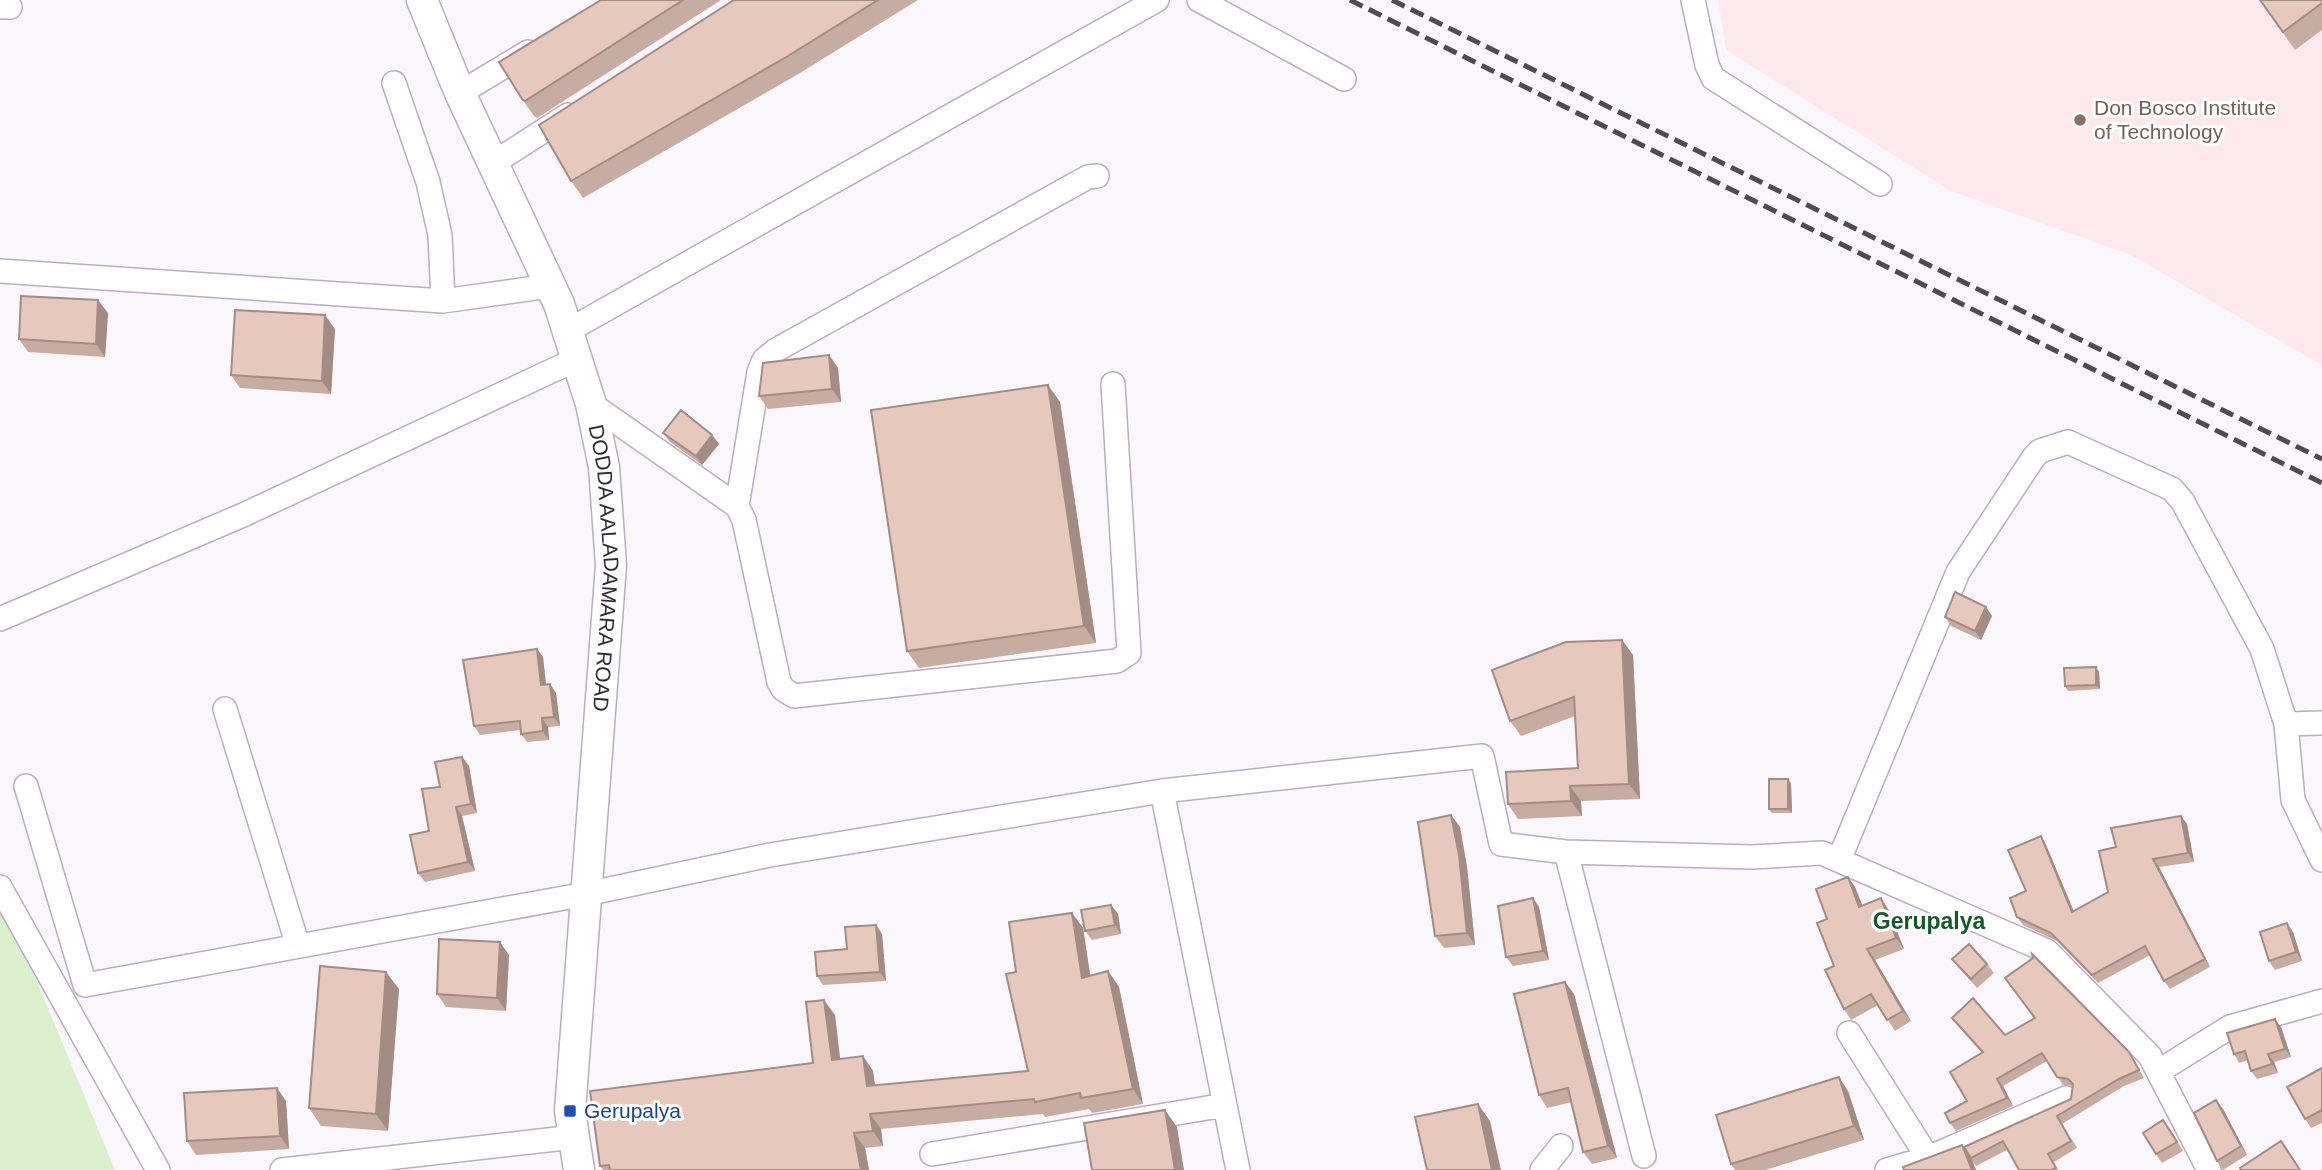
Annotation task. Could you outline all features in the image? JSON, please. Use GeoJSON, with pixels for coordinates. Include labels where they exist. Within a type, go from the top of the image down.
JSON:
{"type":"FeatureCollection","features":[{"type":"Feature","properties":{"kind":"main road","name":"DODDA AALADAMARA ROAD"},"geometry":{"type":"LineString","coordinates":[[422,0],[460,93],[495,162],[569,330],[591,404],[604,467],[611,565],[570,1111],[579,1170]]}},
{"type":"Feature","properties":{"kind":"street"},"geometry":{"type":"LineString","coordinates":[[569,330],[1157,0]]}},
{"type":"Feature","properties":{"kind":"street"},"geometry":{"type":"LineString","coordinates":[[1199,0],[1344,79]]}},
{"type":"Feature","properties":{"kind":"street"},"geometry":{"type":"LineString","coordinates":[[1693,0],[1707,65],[1713,78],[1880,184]]}},
{"type":"Feature","properties":{"kind":"street"},"geometry":{"type":"LineString","coordinates":[[460,93],[543,43]]}},
{"type":"Feature","properties":{"kind":"street"},"geometry":{"type":"LineString","coordinates":[[394,83],[428,181],[440,235],[443,301]]}},
{"type":"Feature","properties":{"kind":"street"},"geometry":{"type":"LineString","coordinates":[[495,162],[586,103]]}},
{"type":"Feature","properties":{"kind":"street"},"geometry":{"type":"LineString","coordinates":[[737,506],[759,372],[764,360],[776,350],[1088,177],[1097,176]]}},
{"type":"Feature","properties":{"kind":"street"},"geometry":{"type":"LineString","coordinates":[[0,271],[443,301],[550,286]]}},
{"type":"Feature","properties":{"kind":"street"},"geometry":{"type":"LineString","coordinates":[[0,619],[243,515],[578,359]]}},
{"type":"Feature","properties":{"kind":"street"},"geometry":{"type":"LineString","coordinates":[[591,404],[737,506],[744,520],[779,682],[788,694],[794,696],[1117,661],[1129,653],[1131,648],[1113,384]]}},
{"type":"Feature","properties":{"kind":"street"},"geometry":{"type":"LineString","coordinates":[[1839,860],[1958,572],[2034,457],[2064,443],[2072,443],[2172,489],[2178,495],[2255,631],[2286,724],[2293,800],[2322,860]]}},
{"type":"Feature","properties":{"kind":"street"},"geometry":{"type":"LineString","coordinates":[[225,709],[298,946]]}},
{"type":"Feature","properties":{"kind":"street"},"geometry":{"type":"LineString","coordinates":[[2286,724],[2322,723]]}},
{"type":"Feature","properties":{"kind":"street"},"geometry":{"type":"LineString","coordinates":[[26,786],[85,985],[586,894],[770,855],[1162,791],[1482,756],[1501,844],[1566,852],[1752,857],[1822,852],[2047,951],[2150,1056],[2209,1170]]}},
{"type":"Feature","properties":{"kind":"street"},"geometry":{"type":"LineString","coordinates":[[1162,791],[1238,1170]]}},
{"type":"Feature","properties":{"kind":"street"},"geometry":{"type":"LineString","coordinates":[[1566,852],[1644,1156]]}},
{"type":"Feature","properties":{"kind":"street"},"geometry":{"type":"LineString","coordinates":[[0,887],[158,1170]]}},
{"type":"Feature","properties":{"kind":"street"},"geometry":{"type":"LineString","coordinates":[[2159,1071],[2230,1027],[2322,1001]]}},
{"type":"Feature","properties":{"kind":"street"},"geometry":{"type":"LineString","coordinates":[[1849,1033],[1928,1158]]}},
{"type":"Feature","properties":{"kind":"street"},"geometry":{"type":"LineString","coordinates":[[1887,1170],[1928,1158],[2066,1098]]}},
{"type":"Feature","properties":{"kind":"street"},"geometry":{"type":"LineString","coordinates":[[932,1154],[1225,1105]]}},
{"type":"Feature","properties":{"kind":"street"},"geometry":{"type":"LineString","coordinates":[[282,1170],[573,1137]]}},
{"type":"Feature","properties":{"kind":"street"},"geometry":{"type":"LineString","coordinates":[[1542,1170],[1561,1146]]}},
{"type":"Feature","properties":{"kind":"shaded area","name":"Don Bosco Institute of Technology"},"geometry":{"type":"Polygon","coordinates":[[[1718,0],[2322,0],[2322,365],[2131,255],[1951,191],[1726,50],[1718,0]]]}},
{"type":"Feature","properties":{"kind":"green space"},"geometry":{"type":"Polygon","coordinates":[[[0,892],[115,1170],[0,1170],[0,892]]]}},
{"type":"Feature","properties":{"kind":"building"},"geometry":{"type":"Polygon","coordinates":[[[601,0],[683,0],[525,101],[522,99],[499,62],[601,0]]]}},
{"type":"Feature","properties":{"kind":"building"},"geometry":{"type":"Polygon","coordinates":[[[734,0],[878,0],[788,56],[571,181],[539,125],[734,0]]]}},
{"type":"Feature","properties":{"kind":"building"},"geometry":{"type":"Polygon","coordinates":[[[2260,0],[2322,0],[2322,3],[2283,32],[2260,0]]]}},
{"type":"Feature","properties":{"kind":"building"},"geometry":{"type":"Polygon","coordinates":[[[21,296],[98,300],[96,344],[19,339],[21,296]]]}},
{"type":"Feature","properties":{"kind":"building"},"geometry":{"type":"Polygon","coordinates":[[[235,310],[325,315],[322,381],[231,375],[235,310]]]}},
{"type":"Feature","properties":{"kind":"building"},"geometry":{"type":"Polygon","coordinates":[[[829,355],[832,389],[759,396],[763,363],[829,355]]]}},
{"type":"Feature","properties":{"kind":"building"},"geometry":{"type":"Polygon","coordinates":[[[1048,385],[1084,626],[907,651],[871,410],[1048,385]]]}},
{"type":"Feature","properties":{"kind":"building"},"geometry":{"type":"Polygon","coordinates":[[[681,410],[712,435],[696,456],[663,433],[681,410]]]}},
{"type":"Feature","properties":{"kind":"building"},"geometry":{"type":"Polygon","coordinates":[[[1955,592],[1986,607],[1975,631],[1945,617],[1955,592]]]}},
{"type":"Feature","properties":{"kind":"building"},"geometry":{"type":"Polygon","coordinates":[[[1622,640],[1629,784],[1570,786],[1571,801],[1508,804],[1506,772],[1578,768],[1574,697],[1510,721],[1492,670],[1566,642],[1622,640]]]}},
{"type":"Feature","properties":{"kind":"building"},"geometry":{"type":"Polygon","coordinates":[[[537,649],[541,685],[550,684],[554,717],[542,718],[543,731],[521,734],[520,721],[474,726],[463,660],[537,649]]]}},
{"type":"Feature","properties":{"kind":"building"},"geometry":{"type":"Polygon","coordinates":[[[2096,667],[2096,685],[2065,686],[2064,668],[2096,667]]]}},
{"type":"Feature","properties":{"kind":"building"},"geometry":{"type":"Polygon","coordinates":[[[462,757],[471,804],[456,807],[468,862],[418,873],[410,835],[429,831],[422,789],[440,787],[435,762],[462,757]]]}},
{"type":"Feature","properties":{"kind":"building"},"geometry":{"type":"Polygon","coordinates":[[[1769,779],[1788,779],[1788,809],[1769,809],[1769,779]]]}},
{"type":"Feature","properties":{"kind":"building"},"geometry":{"type":"Polygon","coordinates":[[[1451,815],[1459,855],[1467,933],[1435,936],[1418,822],[1451,815]]]}},
{"type":"Feature","properties":{"kind":"building"},"geometry":{"type":"Polygon","coordinates":[[[2181,816],[2188,853],[2153,859],[2205,959],[2164,981],[2145,946],[2092,975],[2051,933],[2017,917],[2010,898],[2026,891],[2008,850],[2041,836],[2072,912],[2108,892],[2099,851],[2116,847],[2111,828],[2181,816]]]}},
{"type":"Feature","properties":{"kind":"building"},"geometry":{"type":"Polygon","coordinates":[[[1848,877],[1859,907],[1881,898],[1896,938],[1867,949],[1903,1011],[1887,1020],[1871,994],[1844,1009],[1825,970],[1834,966],[1817,923],[1827,919],[1816,889],[1848,877]]]}},
{"type":"Feature","properties":{"kind":"building"},"geometry":{"type":"Polygon","coordinates":[[[1533,898],[1543,951],[1506,957],[1498,906],[1533,898]]]}},
{"type":"Feature","properties":{"kind":"building"},"geometry":{"type":"Polygon","coordinates":[[[1111,905],[1115,925],[1085,931],[1081,910],[1111,905]]]}},
{"type":"Feature","properties":{"kind":"building"},"geometry":{"type":"Polygon","coordinates":[[[1072,913],[1082,978],[1108,971],[1133,1089],[1081,1098],[1080,1093],[1035,1102],[1034,1099],[870,1114],[873,1131],[854,1133],[861,1170],[610,1170],[609,1165],[600,1166],[590,1091],[813,1063],[806,1002],[824,1000],[832,1060],[863,1056],[867,1086],[1028,1071],[1006,974],[1016,972],[1009,922],[1072,913]]]}},
{"type":"Feature","properties":{"kind":"building"},"geometry":{"type":"Polygon","coordinates":[[[2287,923],[2296,952],[2269,961],[2260,932],[2287,923]]]}},
{"type":"Feature","properties":{"kind":"building"},"geometry":{"type":"Polygon","coordinates":[[[876,925],[880,972],[817,976],[815,952],[847,949],[845,927],[876,925]]]}},
{"type":"Feature","properties":{"kind":"building"},"geometry":{"type":"Polygon","coordinates":[[[439,939],[500,942],[497,998],[437,994],[439,939]]]}},
{"type":"Feature","properties":{"kind":"building"},"geometry":{"type":"Polygon","coordinates":[[[1969,944],[1987,964],[1971,979],[1952,959],[1969,944]]]}},
{"type":"Feature","properties":{"kind":"building"},"geometry":{"type":"Polygon","coordinates":[[[2032,954],[2129,1052],[2139,1070],[2057,1116],[2071,1141],[2048,1154],[2056,1168],[2052,1170],[2019,1170],[2003,1141],[1971,1158],[1964,1147],[2071,1099],[2073,1084],[2068,1079],[2057,1077],[2042,1053],[1997,1079],[2007,1098],[1950,1123],[1945,1113],[1967,1101],[1950,1072],[1983,1052],[1952,1018],[1973,998],[2005,1035],[2035,1018],[2005,978],[2033,958],[2032,954]]]}},
{"type":"Feature","properties":{"kind":"building"},"geometry":{"type":"Polygon","coordinates":[[[320,966],[386,972],[376,1114],[309,1108],[320,966]]]}},
{"type":"Feature","properties":{"kind":"building"},"geometry":{"type":"Polygon","coordinates":[[[1565,982],[1608,1146],[1583,1152],[1568,1088],[1539,1095],[1514,994],[1565,982]]]}},
{"type":"Feature","properties":{"kind":"building"},"geometry":{"type":"Polygon","coordinates":[[[2275,1019],[2285,1049],[2268,1054],[2272,1064],[2251,1071],[2245,1051],[2234,1054],[2227,1033],[2275,1019]]]}},
{"type":"Feature","properties":{"kind":"building"},"geometry":{"type":"Polygon","coordinates":[[[2322,1068],[2322,1110],[2305,1119],[2287,1087],[2322,1068]]]}},
{"type":"Feature","properties":{"kind":"building"},"geometry":{"type":"Polygon","coordinates":[[[1839,1077],[1854,1126],[1731,1164],[1716,1115],[1839,1077]]]}},
{"type":"Feature","properties":{"kind":"building"},"geometry":{"type":"Polygon","coordinates":[[[277,1088],[280,1136],[187,1141],[184,1093],[277,1088]]]}},
{"type":"Feature","properties":{"kind":"building"},"geometry":{"type":"Polygon","coordinates":[[[2216,1100],[2241,1146],[2217,1161],[2194,1113],[2216,1100]]]}},
{"type":"Feature","properties":{"kind":"building"},"geometry":{"type":"Polygon","coordinates":[[[1478,1104],[1492,1170],[1427,1170],[1415,1117],[1478,1104]]]}},
{"type":"Feature","properties":{"kind":"building"},"geometry":{"type":"Polygon","coordinates":[[[1165,1110],[1175,1170],[1092,1170],[1084,1123],[1165,1110]]]}},
{"type":"Feature","properties":{"kind":"building"},"geometry":{"type":"Polygon","coordinates":[[[2163,1120],[2177,1142],[2156,1154],[2143,1133],[2163,1120]]]}},
{"type":"Feature","properties":{"kind":"building"},"geometry":{"type":"Polygon","coordinates":[[[2281,1141],[2300,1170],[2241,1170],[2240,1168],[2281,1141]]]}},
{"type":"Feature","properties":{"kind":"building"},"geometry":{"type":"Polygon","coordinates":[[[1962,1145],[1972,1170],[1904,1170],[1903,1167],[1962,1145]]]}},
{"type":"Feature","properties":{"kind":"railway"},"geometry":{"type":"LineString","coordinates":[[1350,0],[2322,483]]}},
{"type":"Feature","properties":{"kind":"railway"},"geometry":{"type":"LineString","coordinates":[[1392,0],[2322,459]]}},
{"type":"Feature","properties":{"kind":"place","name":"Don Bosco Institute of Technology"},"geometry":{"type":"Point","coordinates":[2080,120]}},
{"type":"Feature","properties":{"kind":"place","name":"Gerupalya"},"geometry":{"type":"Point","coordinates":[570,1111]}},
{"type":"Feature","properties":{"kind":"district","name":"Gerupalya"},"geometry":{"type":"Point","coordinates":[1929,921]}}]}
